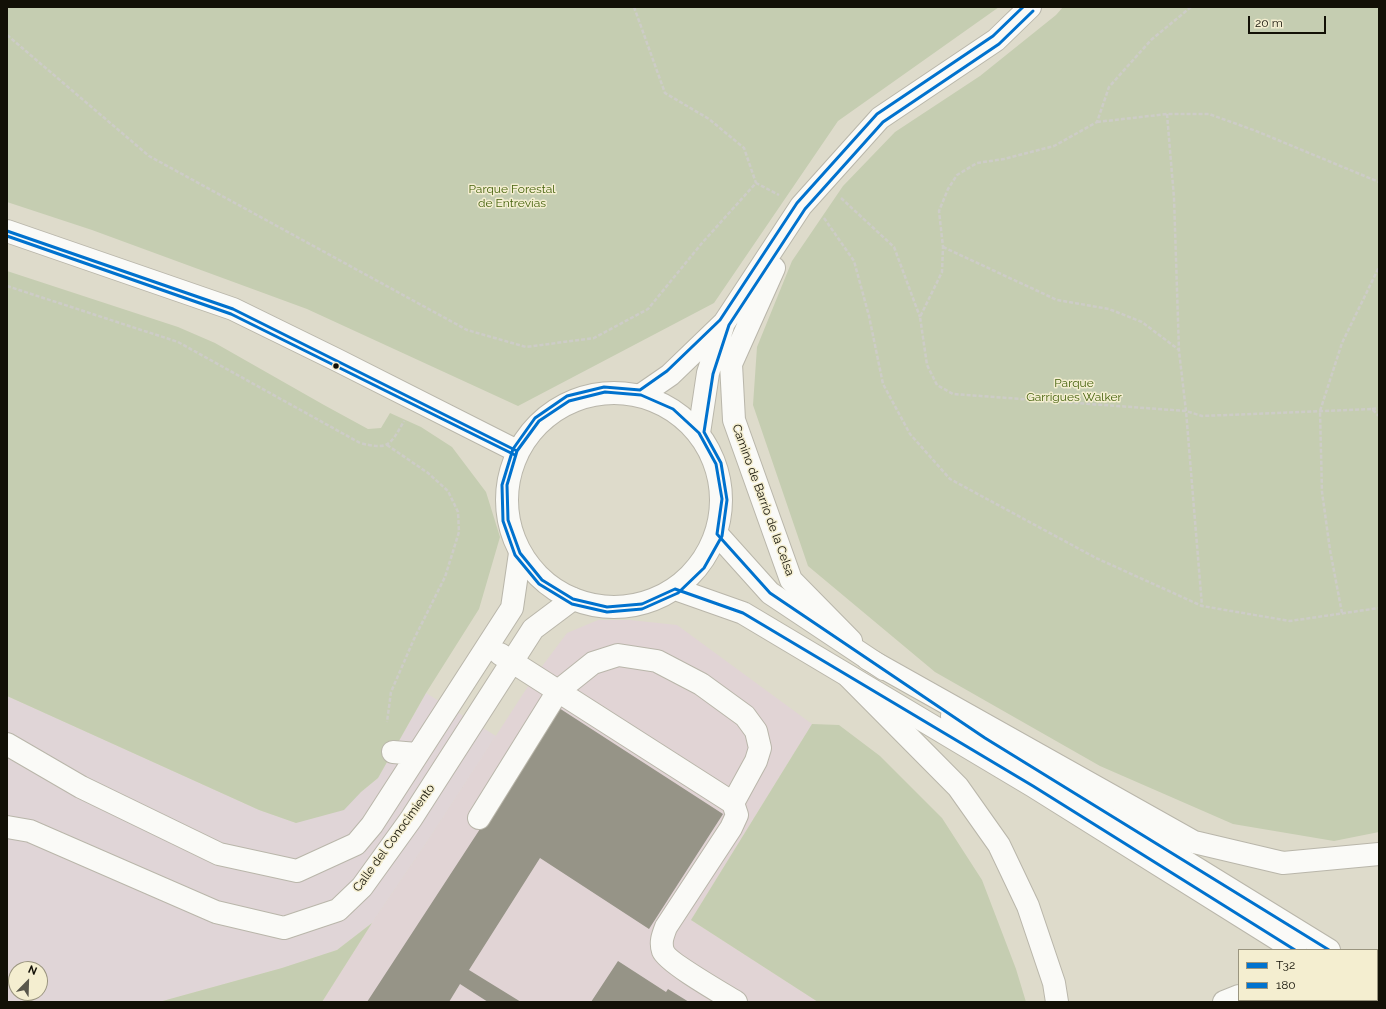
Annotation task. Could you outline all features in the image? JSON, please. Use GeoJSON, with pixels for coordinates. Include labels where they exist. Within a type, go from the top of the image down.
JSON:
{"type":"FeatureCollection","features":[{"type":"Feature","properties":{"kind":"main road","name":"Camino de Barrio de la Celsa"},"geometry":{"type":"LineString","coordinates":[[641,395],[670,375],[724,323],[801,206],[880,118],[996,40],[1030,7]]}},
{"type":"Feature","properties":{"kind":"main road","name":"Camino de Barrio de la Celsa"},"geometry":{"type":"LineString","coordinates":[[801,206],[730,364],[734,420],[791,580],[868,658]]}},
{"type":"Feature","properties":{"kind":"main road"},"geometry":{"type":"LineString","coordinates":[[7,231],[233,310],[337,360],[517,451]]}},
{"type":"Feature","properties":{"kind":"main road","name":"Camino de Barrio de la Celsa"},"geometry":{"type":"LineString","coordinates":[[699,433],[708,373],[724,323]]}},
{"type":"Feature","properties":{"kind":"main road"},"geometry":{"type":"LineString","coordinates":[[605,392],[641,395],[673,409],[699,433],[716,464],[720,485],[722,499],[717,534],[700,565],[674,589],[642,604],[607,607],[573,599],[542,580],[520,553],[508,520],[507,485],[517,451],[539,421],[569,401],[605,392]]}},
{"type":"Feature","properties":{"kind":"main road"},"geometry":{"type":"LineString","coordinates":[[717,534],[770,593],[984,738],[1327,949]]}},
{"type":"Feature","properties":{"kind":"main road","name":"Calle del Conocimiento"},"geometry":{"type":"LineString","coordinates":[[7,744],[81,787],[219,854],[297,871],[356,844],[372,825],[512,608],[520,553]]}},
{"type":"Feature","properties":{"kind":"main road"},"geometry":{"type":"LineString","coordinates":[[674,589],[743,613],[1033,786],[1293,949]]}},
{"type":"Feature","properties":{"kind":"main road","name":"Calle del Conocimiento"},"geometry":{"type":"LineString","coordinates":[[7,827],[30,830],[216,912],[284,928],[338,910],[362,887],[411,819],[533,629],[573,599]]}},
{"type":"Feature","properties":{"kind":"main road"},"geometry":{"type":"LineString","coordinates":[[487,646],[732,803],[737,815],[731,828],[666,927],[662,940],[663,952],[673,962],[736,1002]]}},
{"type":"Feature","properties":{"kind":"main road"},"geometry":{"type":"LineString","coordinates":[[479,818],[558,691],[594,663],[618,655],[657,661],[701,684],[746,716],[756,731],[760,748],[756,761],[732,803]]}},
{"type":"Feature","properties":{"kind":"main road"},"geometry":{"type":"LineString","coordinates":[[868,658],[1194,842],[1283,863],[1379,854]]}},
{"type":"Feature","properties":{"kind":"main road"},"geometry":{"type":"LineString","coordinates":[[849,677],[958,787],[999,845],[1028,906],[1054,983],[1057,1002]]}},
{"type":"Feature","properties":{"kind":"main road"},"geometry":{"type":"LineString","coordinates":[[393,752],[417,754]]}},
{"type":"Feature","properties":{"kind":"main road"},"geometry":{"type":"LineString","coordinates":[[1224,1002],[1238,996]]}},
{"type":"Feature","properties":{"kind":"path"},"geometry":{"type":"LineString","coordinates":[[634,7],[665,93],[709,119],[744,148],[756,183]]}},
{"type":"Feature","properties":{"kind":"path"},"geometry":{"type":"LineString","coordinates":[[1097,122],[1109,87],[1151,40],[1190,7]]}},
{"type":"Feature","properties":{"kind":"path"},"geometry":{"type":"LineString","coordinates":[[1167,114],[1174,198],[1179,351],[1186,411],[1202,606]]}},
{"type":"Feature","properties":{"kind":"path"},"geometry":{"type":"LineString","coordinates":[[920,317],[942,272],[943,247],[939,211],[948,189],[957,174],[977,163],[1004,159],[1054,146],[1097,122],[1167,114],[1209,114],[1263,134],[1379,182]]}},
{"type":"Feature","properties":{"kind":"path"},"geometry":{"type":"LineString","coordinates":[[839,196],[894,247],[920,317],[927,365],[937,385],[953,394],[1186,411],[1202,416],[1379,408]]}},
{"type":"Feature","properties":{"kind":"path"},"geometry":{"type":"LineString","coordinates":[[943,247],[1057,300],[1109,310],[1142,322],[1179,351]]}},
{"type":"Feature","properties":{"kind":"path"},"geometry":{"type":"LineString","coordinates":[[1342,613],[1330,550],[1322,492],[1320,411],[1342,343],[1379,267]]}},
{"type":"Feature","properties":{"kind":"path"},"geometry":{"type":"LineString","coordinates":[[7,286],[178,342],[360,443],[377,447],[387,445],[398,432],[416,400]]}},
{"type":"Feature","properties":{"kind":"path"},"geometry":{"type":"LineString","coordinates":[[1372,409],[1379,416]]}},
{"type":"Feature","properties":{"kind":"path"},"geometry":{"type":"LineString","coordinates":[[387,445],[428,473],[448,491],[458,512],[459,532],[444,577],[414,639],[391,692],[387,722]]}},
{"type":"Feature","properties":{"kind":"shaded area"},"geometry":{"type":"Polygon","coordinates":[[[598,620],[630,620],[677,625],[812,724],[691,920],[818,1002],[322,1002],[372,923],[429,839],[534,677],[567,633],[598,620]]]}},
{"type":"Feature","properties":{"kind":"shaded area"},"geometry":{"type":"Polygon","coordinates":[[[426,693],[496,736],[372,923],[337,950],[282,968],[159,1002],[7,1002],[7,696],[259,810],[296,823],[361,792],[378,778],[426,693]]]}},
{"type":"Feature","properties":{"kind":"green space","name":"Parque Forestal de Entrevías"},"geometry":{"type":"Polygon","coordinates":[[[7,7],[999,7],[838,121],[714,303],[518,406],[307,309],[92,230],[7,202],[7,7]]]}},
{"type":"Feature","properties":{"kind":"green space","name":"Parque Garrigues Walker"},"geometry":{"type":"Polygon","coordinates":[[[1063,7],[1379,7],[1379,832],[1334,841],[1233,824],[1100,766],[935,672],[808,566],[753,405],[757,347],[792,261],[843,186],[895,132],[980,76],[1056,15],[1063,7]]]}},
{"type":"Feature","properties":{"kind":"green space"},"geometry":{"type":"Polygon","coordinates":[[[7,271],[178,327],[215,343],[368,429],[381,428],[390,413],[421,427],[452,447],[486,492],[500,537],[479,609],[426,693],[378,778],[361,792],[344,810],[296,823],[259,810],[7,696],[7,271]]]}},
{"type":"Feature","properties":{"kind":"green space"},"geometry":{"type":"Polygon","coordinates":[[[812,724],[839,725],[880,756],[942,818],[982,880],[1016,969],[1026,1002],[818,1002],[691,920],[812,724]]]}},
{"type":"Feature","properties":{"kind":"green space"},"geometry":{"type":"Polygon","coordinates":[[[372,923],[322,1002],[159,1002],[282,968],[337,950],[372,923]]]}},
{"type":"Feature","properties":{"kind":"building"},"geometry":{"type":"Polygon","coordinates":[[[559,708],[723,814],[649,929],[540,858],[469,970],[521,1002],[488,1002],[460,984],[449,1002],[367,1002],[559,708]]]}},
{"type":"Feature","properties":{"kind":"building"},"geometry":{"type":"Polygon","coordinates":[[[618,961],[666,992],[668,989],[689,1002],[591,1002],[618,961]]]}},
{"type":"Feature","properties":{"kind":"transit line","name":"180"},"geometry":{"type":"LineString","coordinates":[[1023,7],[993,36],[877,114],[797,203],[720,320],[667,371],[640,390],[604,387],[567,396],[535,418],[513,449],[502,485],[503,521],[515,555],[539,584],[572,604],[607,612],[642,609],[678,593],[704,568],[722,536],[727,500],[721,463],[704,432],[713,374],[729,325],[805,209],[883,122],[999,44],[1033,11]]}},
{"type":"Feature","properties":{"kind":"transit line","name":"T32"},"geometry":{"type":"LineString","coordinates":[[7,231],[233,309],[517,451]]}},
{"type":"Feature","properties":{"kind":"transit line","name":"180"},"geometry":{"type":"LineString","coordinates":[[7,236],[231,314],[515,455]]}},
{"type":"Feature","properties":{"kind":"transit line","name":"T32"},"geometry":{"type":"LineString","coordinates":[[1293,949],[1033,786],[743,613],[675,589],[642,604],[607,607],[573,599],[542,580],[520,553],[508,520],[507,485],[517,451],[539,421],[569,401],[605,392],[641,395],[673,409],[699,433],[716,464],[722,499],[717,534],[770,593],[985,738],[1327,949]]}}]}
